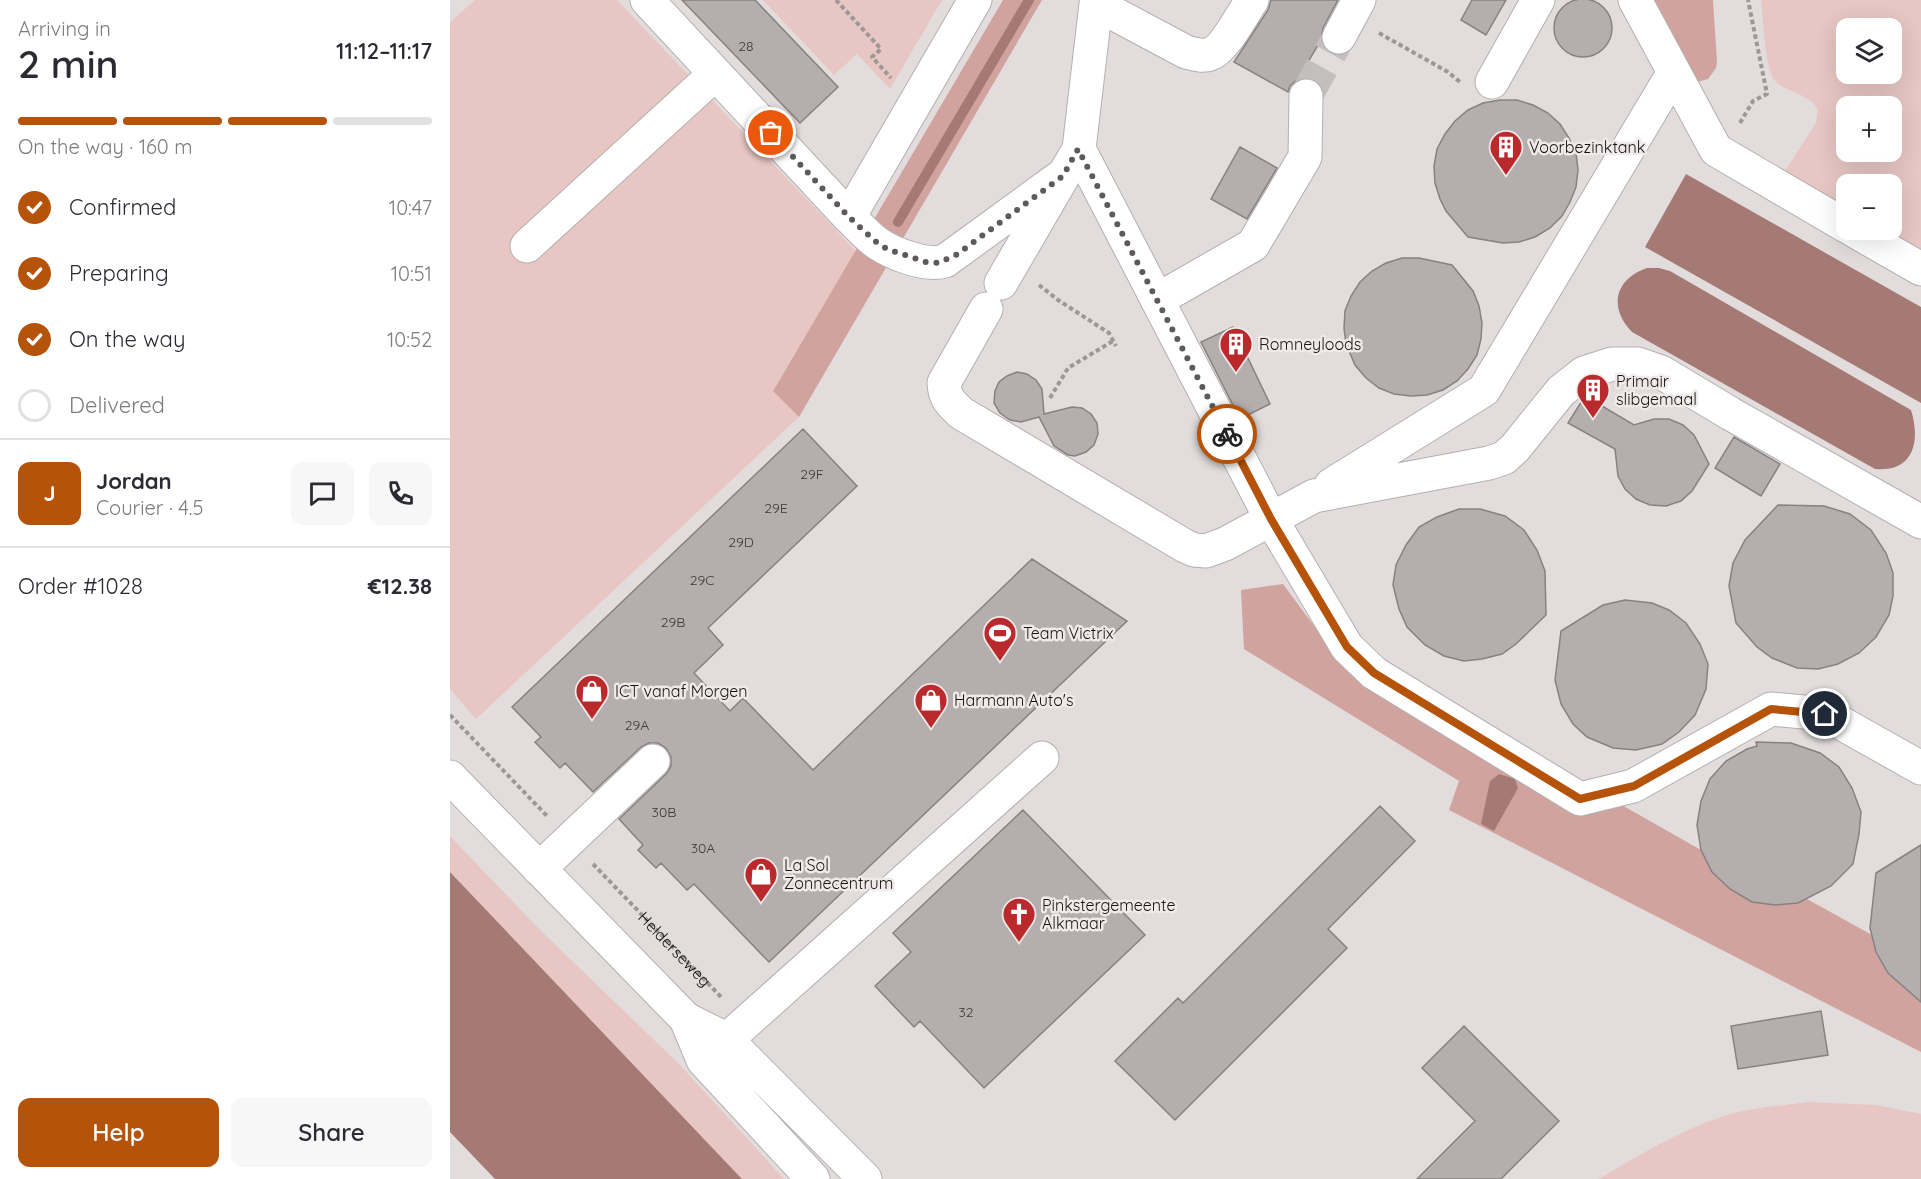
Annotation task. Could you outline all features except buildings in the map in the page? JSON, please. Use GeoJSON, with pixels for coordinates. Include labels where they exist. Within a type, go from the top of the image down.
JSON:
{"type":"FeatureCollection","features":[{"type":"Feature","properties":{"kind":"main road"},"geometry":{"type":"LineString","coordinates":[[647,0],[849,217],[887,249],[926,262],[945,261],[1071,162]]}},
{"type":"Feature","properties":{"kind":"main road"},"geometry":{"type":"LineString","coordinates":[[849,217],[975,0]]}},
{"type":"Feature","properties":{"kind":"main road"},"geometry":{"type":"LineString","coordinates":[[1252,0],[1218,50],[1209,55],[1186,52],[1097,2],[1071,162],[944,383],[949,402],[961,413],[1194,550],[1206,551],[1225,544],[1314,496],[1484,390],[1674,72]]}},
{"type":"Feature","properties":{"kind":"main road"},"geometry":{"type":"LineString","coordinates":[[1492,82],[1538,0]]}},
{"type":"Feature","properties":{"kind":"main road"},"geometry":{"type":"LineString","coordinates":[[1635,0],[1715,148],[1836,220]]}},
{"type":"Feature","properties":{"kind":"main road"},"geometry":{"type":"LineString","coordinates":[[527,246],[715,74]]}},
{"type":"Feature","properties":{"kind":"main road"},"geometry":{"type":"LineString","coordinates":[[1157,300],[1253,245],[1305,157],[1306,96]]}},
{"type":"Feature","properties":{"kind":"main road"},"geometry":{"type":"LineString","coordinates":[[1071,162],[1157,300],[1271,519],[1347,647],[1374,673],[1580,799],[1634,786],[1771,709],[1825,714],[1921,768]]}},
{"type":"Feature","properties":{"kind":"main road"},"geometry":{"type":"LineString","coordinates":[[1871,240],[1921,268]]}},
{"type":"Feature","properties":{"kind":"main road"},"geometry":{"type":"LineString","coordinates":[[1314,496],[1489,463],[1504,458],[1515,448],[1561,391],[1584,373],[1612,364],[1638,364],[1661,372],[1921,522]]}},
{"type":"Feature","properties":{"kind":"main road"},"geometry":{"type":"LineString","coordinates":[[725,1040],[1042,758]]}},
{"type":"Feature","properties":{"kind":"main road"},"geometry":{"type":"LineString","coordinates":[[539,869],[652,761]]}},
{"type":"Feature","properties":{"kind":"main road"},"geometry":{"type":"LineString","coordinates":[[450,777],[686,1018],[725,1040],[865,1179]]}},
{"type":"Feature","properties":{"kind":"main road"},"geometry":{"type":"LineString","coordinates":[[725,1040],[813,1179]]}},
{"type":"Feature","properties":{"kind":"path"},"geometry":{"type":"LineString","coordinates":[[836,0],[881,49],[872,57],[915,104]]}},
{"type":"Feature","properties":{"kind":"path"},"geometry":{"type":"LineString","coordinates":[[1715,148],[1732,139],[1753,101],[1767,94],[1748,0]]}},
{"type":"Feature","properties":{"kind":"path"},"geometry":{"type":"LineString","coordinates":[[1349,18],[1448,72]]}},
{"type":"Feature","properties":{"kind":"path"},"geometry":{"type":"LineString","coordinates":[[999,286],[1034,280],[1058,300],[1109,333],[1114,344],[1068,368],[1050,398]]}},
{"type":"Feature","properties":{"kind":"path","name":"Helderseweg"},"geometry":{"type":"LineString","coordinates":[[450,715],[570,840],[725,1040]]}},
{"type":"Feature","properties":{"kind":"shaded area"},"geometry":{"type":"Polygon","coordinates":[[[475,0],[617,0],[856,251],[773,390],[799,417],[476,719],[450,689],[450,22],[475,0]]]}},
{"type":"Feature","properties":{"kind":"shaded area"},"geometry":{"type":"Polygon","coordinates":[[[763,0],[942,0],[890,89],[857,54],[834,75],[763,0]]]}},
{"type":"Feature","properties":{"kind":"shaded area"},"geometry":{"type":"Polygon","coordinates":[[[1003,0],[1042,0],[799,417],[773,391],[1003,0]]]}},
{"type":"Feature","properties":{"kind":"shaded area"},"geometry":{"type":"Polygon","coordinates":[[[1650,0],[1713,0],[1717,62],[1716,68],[1708,79],[1697,82],[1650,0]]]}},
{"type":"Feature","properties":{"kind":"shaded area"},"geometry":{"type":"Polygon","coordinates":[[[1761,0],[1921,0],[1921,250],[1902,239],[1902,174],[1836,174],[1836,201],[1785,171],[1816,123],[1818,110],[1810,100],[1776,82],[1769,67],[1761,0]]]}},
{"type":"Feature","properties":{"kind":"shaded area"},"geometry":{"type":"Polygon","coordinates":[[[1686,174],[1921,307],[1921,403],[1645,247],[1686,174]]]}},
{"type":"Feature","properties":{"kind":"shaded area"},"geometry":{"type":"Polygon","coordinates":[[[1647,268],[1670,271],[1911,410],[1915,433],[1914,444],[1906,461],[1888,469],[1875,469],[1632,332],[1624,323],[1620,313],[1618,295],[1628,279],[1647,268]]]}},
{"type":"Feature","properties":{"kind":"shaded area"},"geometry":{"type":"Polygon","coordinates":[[[1283,584],[1326,642],[1373,691],[1420,721],[1559,802],[1620,804],[1701,850],[1712,872],[1775,905],[1798,903],[1807,899],[1872,935],[1878,955],[1889,972],[1903,986],[1921,995],[1921,1052],[1449,810],[1459,781],[1244,649],[1241,590],[1283,584]]]}},
{"type":"Feature","properties":{"kind":"shaded area"},"geometry":{"type":"Polygon","coordinates":[[[1499,774],[1515,779],[1518,788],[1494,831],[1481,824],[1490,781],[1499,774]]]}},
{"type":"Feature","properties":{"kind":"shaded area"},"geometry":{"type":"Polygon","coordinates":[[[450,836],[539,929],[679,1064],[784,1179],[742,1179],[450,872],[450,836]]]}},
{"type":"Feature","properties":{"kind":"shaded area"},"geometry":{"type":"Polygon","coordinates":[[[450,872],[742,1179],[495,1179],[450,1132],[450,872]]]}},
{"type":"Feature","properties":{"kind":"shaded area"},"geometry":{"type":"Polygon","coordinates":[[[1808,1102],[1876,1105],[1921,1114],[1921,1179],[1599,1179],[1663,1142],[1713,1120],[1750,1110],[1808,1102]]]}},
{"type":"Feature","properties":{"kind":"waterway"},"geometry":{"type":"LineString","coordinates":[[898,222],[1029,0]]}},
{"type":"Feature","properties":{"kind":"tunnel"},"geometry":{"type":"LineString","coordinates":[[1306,96],[1339,37]]}},
{"type":"Feature","properties":{"kind":"way so far"},"geometry":{"type":"LineString","coordinates":[[771,133],[849,217],[875,241],[887,249],[926,262],[938,263],[956,255],[1063,176],[1078,149],[1227,434]]}},
{"type":"Feature","properties":{"kind":"place","name":"Voorbezinktank"},"geometry":{"type":"Point","coordinates":[1506,176]}},
{"type":"Feature","properties":{"kind":"place","name":"Romneyloods"},"geometry":{"type":"Point","coordinates":[1236,373]}},
{"type":"Feature","properties":{"kind":"place","name":"Primair slibgemaal"},"geometry":{"type":"Point","coordinates":[1593,419]}},
{"type":"Feature","properties":{"kind":"place","name":"Team Victrix"},"geometry":{"type":"Point","coordinates":[1000,662]}},
{"type":"Feature","properties":{"kind":"place","name":"ICT vanaf Morgen"},"geometry":{"type":"Point","coordinates":[592,720]}},
{"type":"Feature","properties":{"kind":"place","name":"Harmann Auto's"},"geometry":{"type":"Point","coordinates":[931,729]}},
{"type":"Feature","properties":{"kind":"place","name":"La Sol Zonnecentrum"},"geometry":{"type":"Point","coordinates":[761,903]}},
{"type":"Feature","properties":{"kind":"place","name":"Pinkstergemeente Alkmaar"},"geometry":{"type":"Point","coordinates":[1019,943]}},
{"type":"Feature","properties":{"kind":"route"},"geometry":{"type":"LineString","coordinates":[[1227,434],[1271,519],[1347,647],[1374,673],[1580,799],[1634,786],[1771,709],[1825,714]]}}]}
